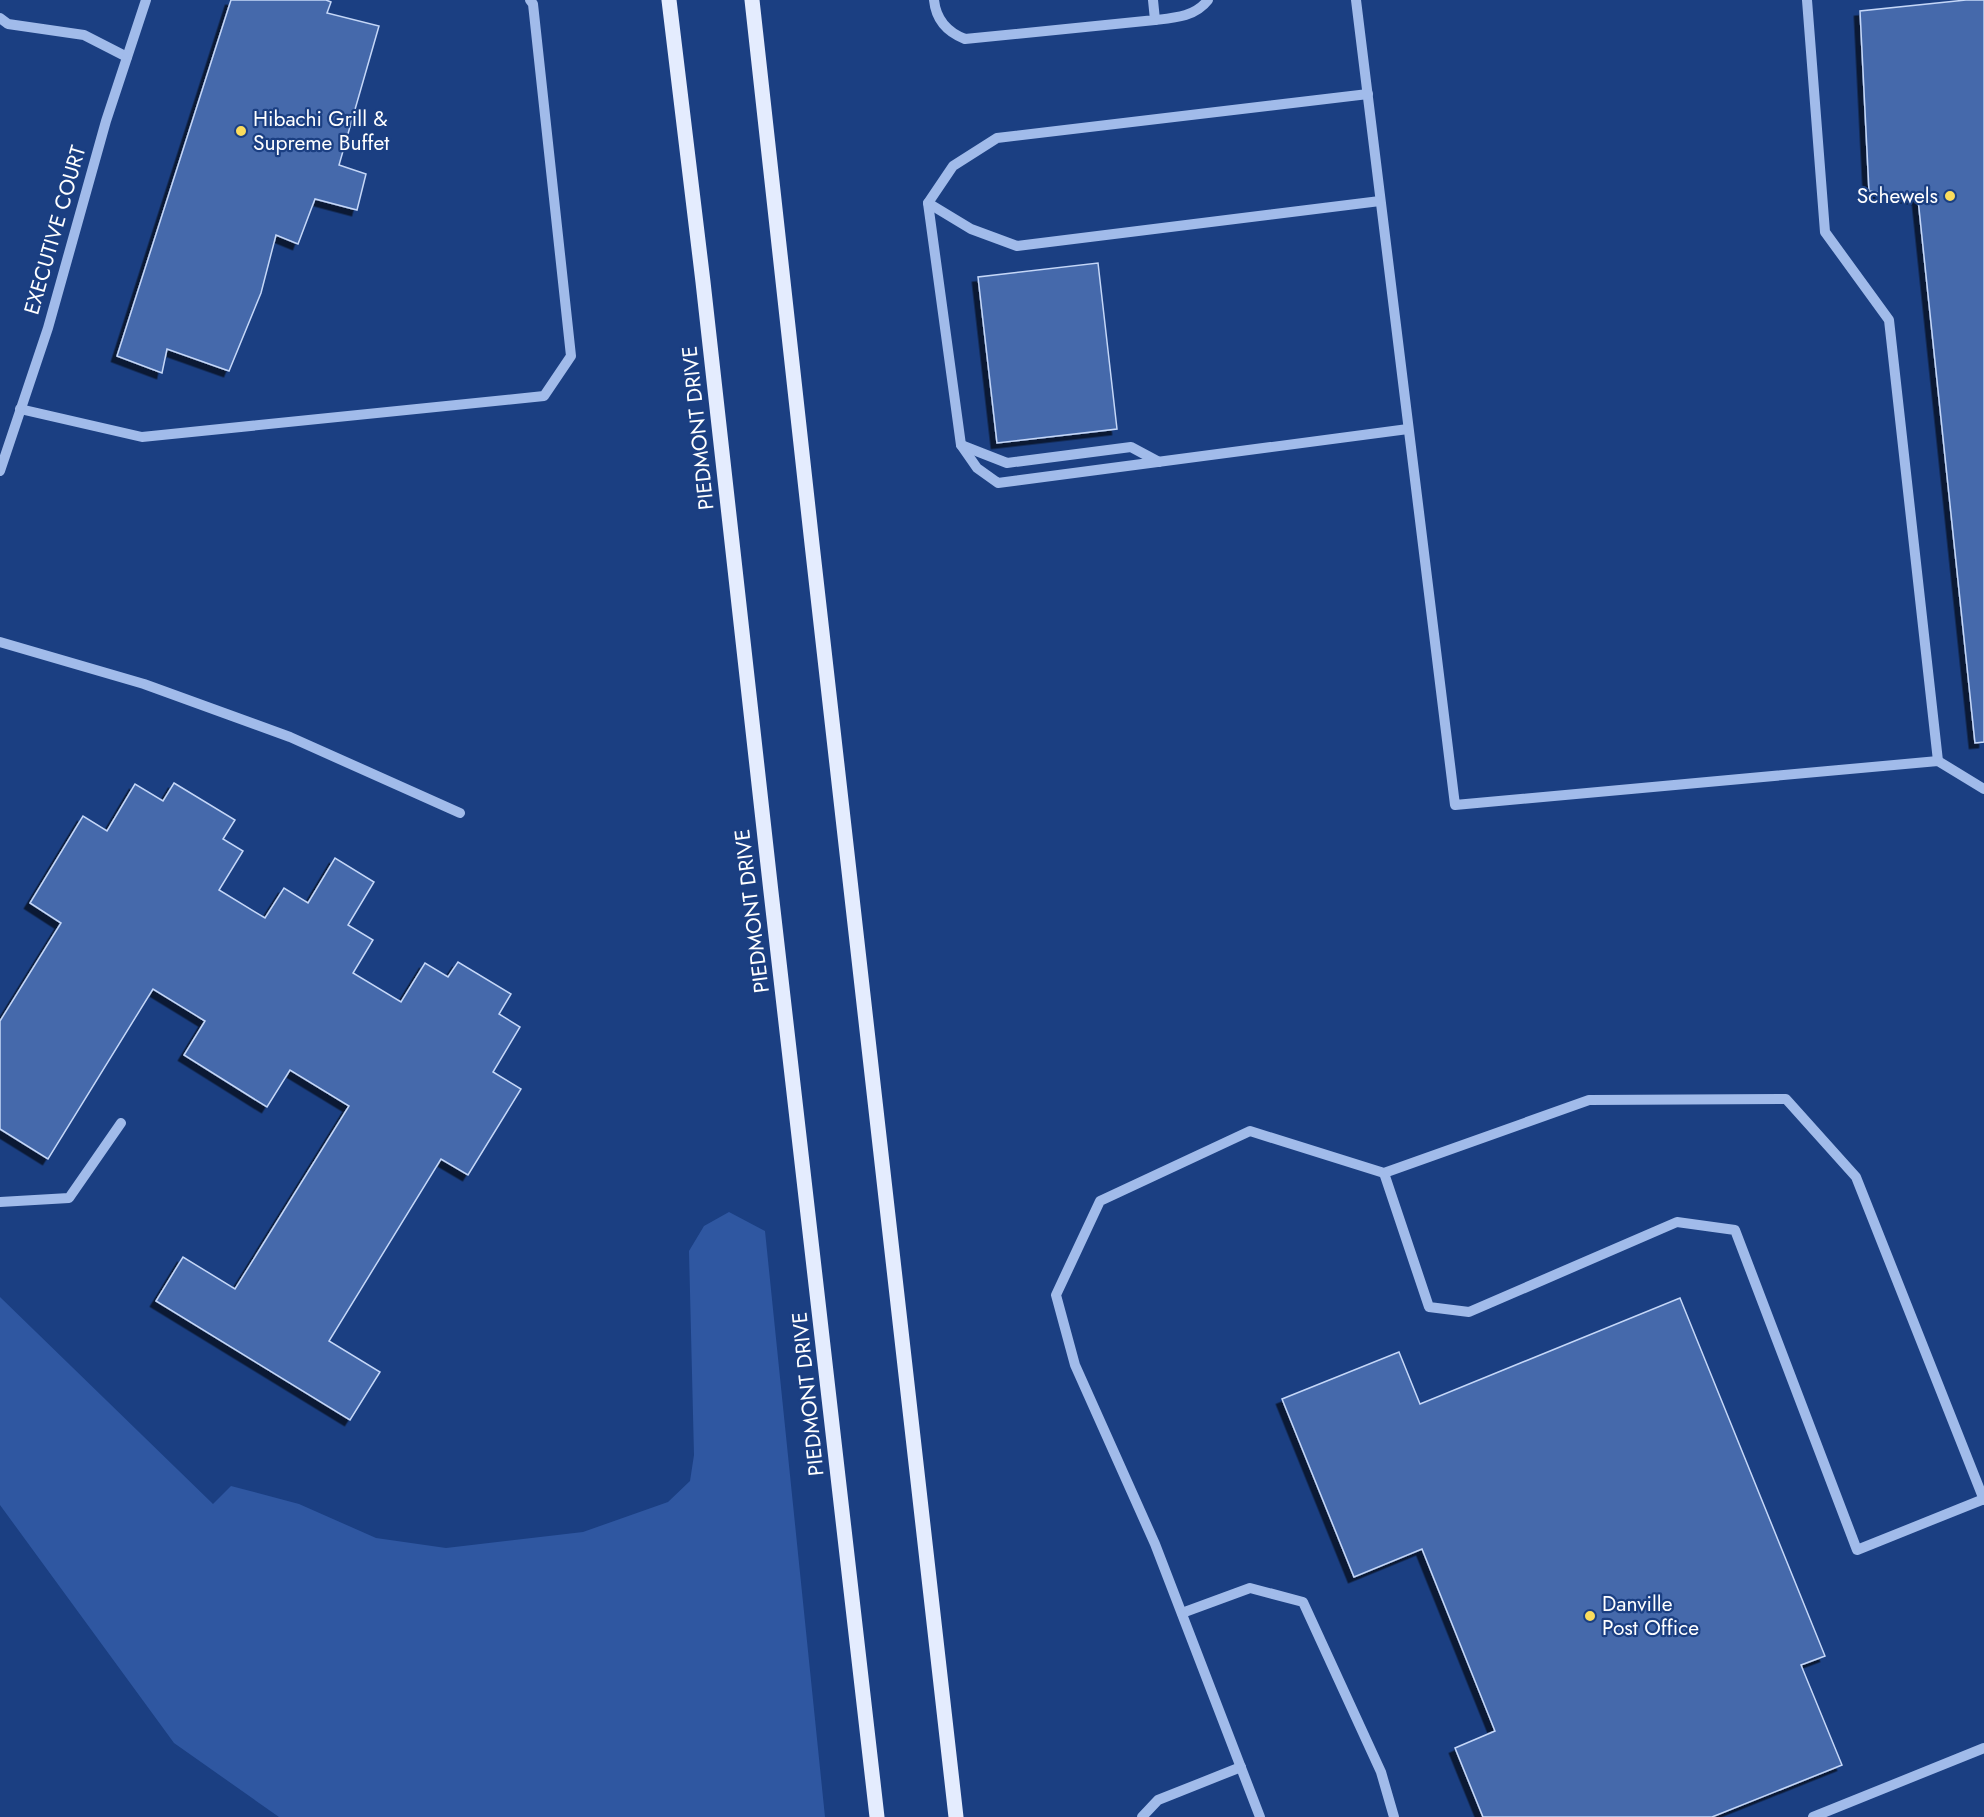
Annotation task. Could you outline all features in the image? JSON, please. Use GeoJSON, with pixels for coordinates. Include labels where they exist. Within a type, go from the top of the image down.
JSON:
{"type":"FeatureCollection","features":[{"type":"Feature","properties":{"kind":"main road","name":"PIEDMONT DRIVE"},"geometry":{"type":"LineString","coordinates":[[669,0],[877,1817]]}},
{"type":"Feature","properties":{"kind":"main road"},"geometry":{"type":"LineString","coordinates":[[752,0],[956,1817]]}},
{"type":"Feature","properties":{"kind":"street","name":"EXECUTIVE COURT"},"geometry":{"type":"LineString","coordinates":[[0,471],[48,328],[106,121],[146,0]]}},
{"type":"Feature","properties":{"kind":"street"},"geometry":{"type":"LineString","coordinates":[[20,409],[142,437],[544,396],[571,356],[533,4],[530,0]]}},
{"type":"Feature","properties":{"kind":"street"},"geometry":{"type":"LineString","coordinates":[[934,0],[935,12],[942,23],[952,34],[965,39],[1181,17],[1203,6],[1208,0]]}},
{"type":"Feature","properties":{"kind":"street"},"geometry":{"type":"LineString","coordinates":[[1153,0],[1155,20]]}},
{"type":"Feature","properties":{"kind":"street"},"geometry":{"type":"LineString","coordinates":[[1356,0],[1455,805],[1938,761],[1984,789]]}},
{"type":"Feature","properties":{"kind":"street"},"geometry":{"type":"LineString","coordinates":[[1807,0],[1825,232],[1889,320],[1938,761]]}},
{"type":"Feature","properties":{"kind":"street"},"geometry":{"type":"LineString","coordinates":[[0,18],[8,24],[84,34],[127,57]]}},
{"type":"Feature","properties":{"kind":"street"},"geometry":{"type":"LineString","coordinates":[[1368,94],[997,138],[953,166],[928,203],[961,445],[977,468],[998,483],[1408,429]]}},
{"type":"Feature","properties":{"kind":"street"},"geometry":{"type":"LineString","coordinates":[[928,203],[971,229],[1017,246],[1380,201]]}},
{"type":"Feature","properties":{"kind":"street"},"geometry":{"type":"LineString","coordinates":[[961,445],[1007,463],[1131,447],[1159,462]]}},
{"type":"Feature","properties":{"kind":"street"},"geometry":{"type":"LineString","coordinates":[[0,642],[144,684],[290,737],[460,813]]}},
{"type":"Feature","properties":{"kind":"street"},"geometry":{"type":"LineString","coordinates":[[1260,1817],[1155,1544],[1075,1365],[1056,1295],[1100,1201],[1250,1131],[1384,1173],[1589,1100],[1786,1099],[1856,1177],[1984,1499],[1857,1550],[1735,1230],[1677,1222],[1469,1312],[1429,1307],[1384,1173]]}},
{"type":"Feature","properties":{"kind":"street"},"geometry":{"type":"LineString","coordinates":[[0,1202],[69,1198],[121,1123]]}},
{"type":"Feature","properties":{"kind":"street"},"geometry":{"type":"LineString","coordinates":[[1182,1613],[1250,1588],[1303,1602],[1381,1772],[1394,1817]]}},
{"type":"Feature","properties":{"kind":"street"},"geometry":{"type":"LineString","coordinates":[[1813,1817],[1984,1748]]}},
{"type":"Feature","properties":{"kind":"street"},"geometry":{"type":"LineString","coordinates":[[1142,1817],[1158,1800],[1241,1767]]}},
{"type":"Feature","properties":{"kind":"shaded area"},"geometry":{"type":"Polygon","coordinates":[[[729,1212],[765,1231],[825,1817],[279,1817],[174,1743],[0,1505],[0,1297],[213,1504],[231,1486],[299,1504],[376,1538],[446,1548],[583,1532],[668,1502],[690,1481],[694,1455],[689,1251],[704,1226],[729,1212]]]}},
{"type":"Feature","properties":{"kind":"building"},"geometry":{"type":"Polygon","coordinates":[[[231,0],[326,0],[331,2],[327,13],[379,26],[339,165],[366,174],[357,210],[315,199],[298,244],[276,235],[261,293],[229,371],[167,349],[162,373],[117,356],[231,0]]]}},
{"type":"Feature","properties":{"kind":"building"},"geometry":{"type":"Polygon","coordinates":[[[1984,0],[1984,742],[1975,743],[1918,199],[1869,191],[1860,11],[1984,0]]]}},
{"type":"Feature","properties":{"kind":"building"},"geometry":{"type":"Polygon","coordinates":[[[1098,263],[1117,429],[997,443],[978,277],[1098,263]]]}},
{"type":"Feature","properties":{"kind":"building"},"geometry":{"type":"Polygon","coordinates":[[[174,783],[235,820],[223,839],[243,851],[219,890],[265,918],[284,888],[308,903],[335,858],[374,882],[348,925],[373,940],[353,973],[401,1002],[425,963],[448,977],[458,962],[511,994],[499,1014],[520,1027],[493,1072],[521,1089],[468,1175],[441,1159],[329,1341],[380,1372],[350,1420],[156,1301],[183,1257],[235,1289],[349,1106],[290,1070],[267,1107],[184,1055],[205,1021],[153,989],[48,1159],[0,1129],[0,1021],[61,923],[30,903],[83,816],[107,831],[135,784],[163,801],[174,783]]]}},
{"type":"Feature","properties":{"kind":"building"},"geometry":{"type":"Polygon","coordinates":[[[1680,1298],[1825,1656],[1801,1665],[1842,1765],[1712,1817],[1483,1817],[1455,1748],[1495,1731],[1422,1549],[1354,1577],[1282,1399],[1399,1352],[1420,1404],[1680,1298]]]}},
{"type":"Feature","properties":{"kind":"place","name":"Hibachi Grill & Supreme Buffet"},"geometry":{"type":"Point","coordinates":[241,131]}},
{"type":"Feature","properties":{"kind":"place","name":"Schewels"},"geometry":{"type":"Point","coordinates":[1950,196]}},
{"type":"Feature","properties":{"kind":"place","name":"Danville Post Office"},"geometry":{"type":"Point","coordinates":[1590,1616]}}]}
